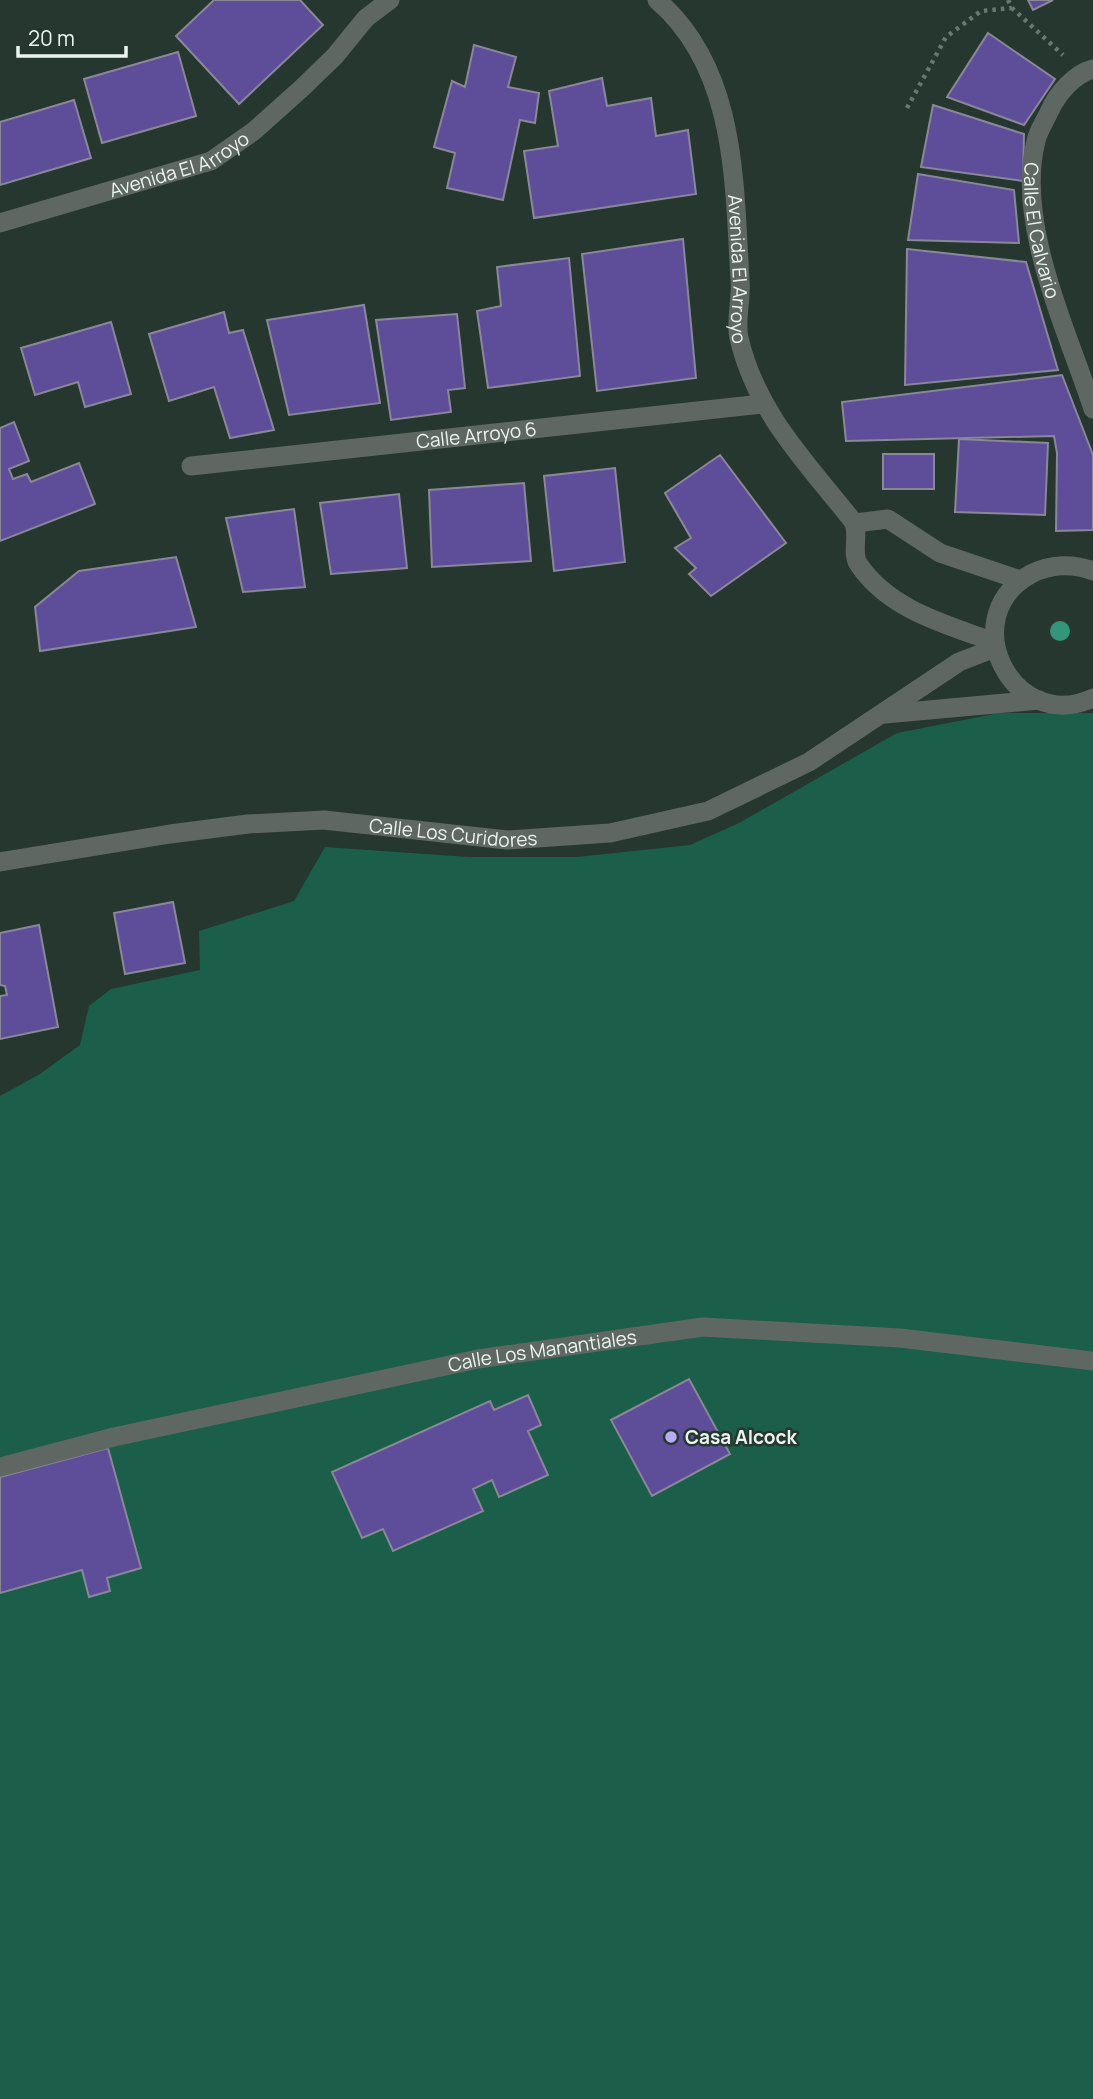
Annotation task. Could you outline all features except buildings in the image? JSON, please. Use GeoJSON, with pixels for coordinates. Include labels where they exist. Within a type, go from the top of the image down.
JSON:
{"type":"FeatureCollection","features":[{"type":"Feature","properties":{"kind":"street","name":"Avenida El Arroyo"},"geometry":{"type":"LineString","coordinates":[[0,223],[211,161],[254,131],[302,88],[335,56],[366,18],[390,0]]}},
{"type":"Feature","properties":{"kind":"street","name":"Avenida El Arroyo"},"geometry":{"type":"LineString","coordinates":[[657,0],[701,51],[720,94],[732,163],[741,284],[738,335],[762,404],[803,462],[855,523]]}},
{"type":"Feature","properties":{"kind":"street","name":"Calle El Calvario"},"geometry":{"type":"LineString","coordinates":[[1087,71],[1054,100],[1036,141],[1032,195],[1049,290],[1093,409]]}},
{"type":"Feature","properties":{"kind":"street","name":"Calle Arroyo 6"},"geometry":{"type":"LineString","coordinates":[[191,466],[762,404]]}},
{"type":"Feature","properties":{"kind":"street"},"geometry":{"type":"LineString","coordinates":[[994,645],[930,619],[887,596],[857,563],[855,523],[888,519],[940,553],[1020,580]]}},
{"type":"Feature","properties":{"kind":"street"},"geometry":{"type":"LineString","coordinates":[[1039,701],[1018,688],[1003,670],[994,645],[996,620],[1004,598],[1020,580],[1042,568],[1066,565],[1093,571]]}},
{"type":"Feature","properties":{"kind":"street","name":"Calle Los Curidores"},"geometry":{"type":"LineString","coordinates":[[0,862],[170,834],[248,824],[324,820],[507,840],[610,833],[708,811],[808,762],[959,662],[994,645]]}},
{"type":"Feature","properties":{"kind":"street"},"geometry":{"type":"LineString","coordinates":[[881,715],[1039,701],[1061,705],[1090,701]]}},
{"type":"Feature","properties":{"kind":"street","name":"Calle Los Manantiales"},"geometry":{"type":"LineString","coordinates":[[0,1467],[114,1437],[478,1359],[703,1327],[900,1338],[1093,1362]]}},
{"type":"Feature","properties":{"kind":"path"},"geometry":{"type":"LineString","coordinates":[[1008,0],[1012,8],[1087,71]]}},
{"type":"Feature","properties":{"kind":"path"},"geometry":{"type":"LineString","coordinates":[[906,108],[946,37],[981,11],[1012,8]]}},
{"type":"Feature","properties":{"kind":"green space"},"geometry":{"type":"Polygon","coordinates":[[[999,713],[1093,713],[1093,2099],[0,2099],[0,1096],[40,1074],[80,1045],[89,1006],[111,989],[200,970],[199,931],[294,901],[325,847],[468,857],[577,857],[690,845],[739,823],[897,733],[999,713]]]}},
{"type":"Feature","properties":{"kind":"place","name":"Casa Alcock"},"geometry":{"type":"Point","coordinates":[671,1437]}}]}
